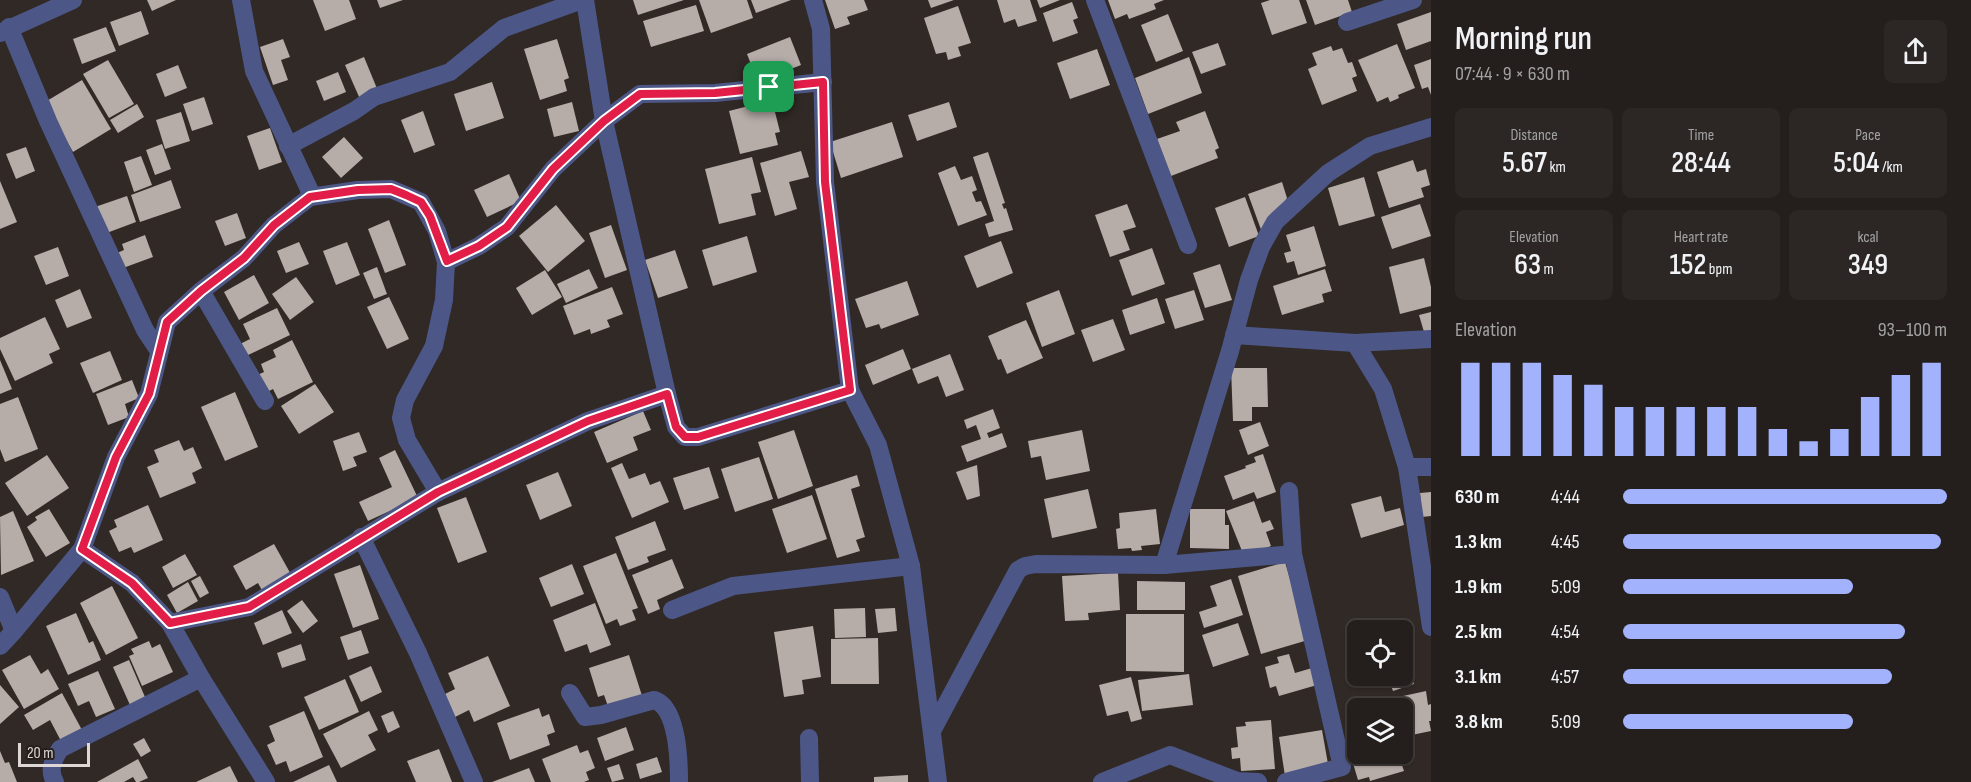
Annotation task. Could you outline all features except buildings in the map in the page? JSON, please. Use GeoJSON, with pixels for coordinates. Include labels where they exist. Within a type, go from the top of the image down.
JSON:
{"type":"FeatureCollection","features":[{"type":"Feature","properties":{"kind":"street"},"geometry":{"type":"LineString","coordinates":[[73,0],[4,30],[145,330],[159,351]]}},
{"type":"Feature","properties":{"kind":"street"},"geometry":{"type":"LineString","coordinates":[[241,0],[254,71],[309,189],[310,197]]}},
{"type":"Feature","properties":{"kind":"street"},"geometry":{"type":"LineString","coordinates":[[288,146],[354,111],[374,97],[450,72],[504,28],[584,0],[604,121],[676,427],[685,437],[698,437],[850,390]]}},
{"type":"Feature","properties":{"kind":"street"},"geometry":{"type":"LineString","coordinates":[[813,0],[821,29],[825,182],[850,390],[878,445],[911,566],[938,782]]}},
{"type":"Feature","properties":{"kind":"street"},"geometry":{"type":"LineString","coordinates":[[1095,0],[1188,245]]}},
{"type":"Feature","properties":{"kind":"street"},"geometry":{"type":"LineString","coordinates":[[1347,22],[1413,0]]}},
{"type":"Feature","properties":{"kind":"street"},"geometry":{"type":"LineString","coordinates":[[447,261],[479,246],[507,227],[553,169],[604,121],[640,94],[715,93],[823,82]]}},
{"type":"Feature","properties":{"kind":"street"},"geometry":{"type":"LineString","coordinates":[[1164,565],[1253,269],[1261,247],[1275,222],[1328,173],[1370,146],[1431,127]]}},
{"type":"Feature","properties":{"kind":"street"},"geometry":{"type":"LineString","coordinates":[[0,646],[82,549],[116,457],[149,394],[167,322],[201,291],[244,258],[274,225],[310,197],[358,190],[391,189],[421,202],[430,216],[447,261],[444,300],[434,346],[405,400],[400,418],[407,440],[438,492]]}},
{"type":"Feature","properties":{"kind":"street"},"geometry":{"type":"LineString","coordinates":[[201,291],[266,401]]}},
{"type":"Feature","properties":{"kind":"street"},"geometry":{"type":"LineString","coordinates":[[1234,335],[1354,343],[1431,339]]}},
{"type":"Feature","properties":{"kind":"street"},"geometry":{"type":"LineString","coordinates":[[1354,343],[1383,390],[1407,467],[1431,627]]}},
{"type":"Feature","properties":{"kind":"street"},"geometry":{"type":"LineString","coordinates":[[170,623],[249,607],[438,492],[588,421],[667,394]]}},
{"type":"Feature","properties":{"kind":"street"},"geometry":{"type":"LineString","coordinates":[[1407,467],[1431,467]]}},
{"type":"Feature","properties":{"kind":"street"},"geometry":{"type":"LineString","coordinates":[[1286,782],[1344,774],[1293,554],[1289,491]]}},
{"type":"Feature","properties":{"kind":"street"},"geometry":{"type":"LineString","coordinates":[[361,537],[418,653],[474,782]]}},
{"type":"Feature","properties":{"kind":"street"},"geometry":{"type":"LineString","coordinates":[[82,549],[132,583],[170,623],[201,678],[266,782]]}},
{"type":"Feature","properties":{"kind":"street"},"geometry":{"type":"LineString","coordinates":[[932,731],[1018,570],[1025,566],[1036,564],[1164,565],[1293,554]]}},
{"type":"Feature","properties":{"kind":"street"},"geometry":{"type":"LineString","coordinates":[[672,610],[733,586],[911,566]]}},
{"type":"Feature","properties":{"kind":"street"},"geometry":{"type":"LineString","coordinates":[[0,597],[14,631]]}},
{"type":"Feature","properties":{"kind":"street"},"geometry":{"type":"LineString","coordinates":[[55,782],[52,778],[51,763],[60,749],[201,678]]}},
{"type":"Feature","properties":{"kind":"street"},"geometry":{"type":"LineString","coordinates":[[570,693],[585,717],[601,715],[654,700],[661,702],[679,748],[679,782]]}},
{"type":"Feature","properties":{"kind":"street"},"geometry":{"type":"LineString","coordinates":[[809,738],[810,782]]}},
{"type":"Feature","properties":{"kind":"street"},"geometry":{"type":"LineString","coordinates":[[1102,782],[1170,755],[1237,782],[1258,782]]}},
{"type":"Feature","properties":{"kind":"route"},"geometry":{"type":"LineString","coordinates":[[823,82],[825,182],[850,390],[698,437],[685,437],[676,427],[667,394],[588,421],[438,492],[249,607],[170,623],[132,583],[82,549],[116,457],[149,394],[167,322],[201,291],[244,258],[274,225],[310,197],[358,190],[391,189],[421,202],[437,231],[447,261],[479,246],[507,227],[553,169],[604,121],[640,94],[715,93],[769,87],[823,82]]}}]}
